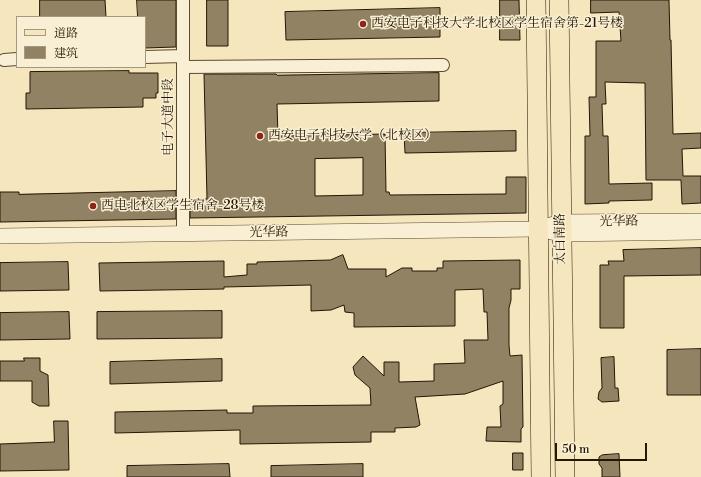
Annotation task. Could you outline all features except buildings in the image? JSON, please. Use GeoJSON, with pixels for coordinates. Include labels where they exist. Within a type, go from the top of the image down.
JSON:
{"type":"FeatureCollection","features":[{"type":"Feature","properties":{"kind":"main road","name":"太白南路"},"geometry":{"type":"LineString","coordinates":[[536,0],[541,477]]}},
{"type":"Feature","properties":{"kind":"main road","name":"太白南路"},"geometry":{"type":"LineString","coordinates":[[559,0],[565,477]]}},
{"type":"Feature","properties":{"kind":"street","name":"电子大道中段"},"geometry":{"type":"LineString","coordinates":[[183,234],[184,0]]}},
{"type":"Feature","properties":{"kind":"street"},"geometry":{"type":"LineString","coordinates":[[146,57],[184,62],[442,65]]}},
{"type":"Feature","properties":{"kind":"street"},"geometry":{"type":"LineString","coordinates":[[4,60],[16,60]]}},
{"type":"Feature","properties":{"kind":"street","name":"光华路"},"geometry":{"type":"LineString","coordinates":[[0,236],[538,229],[701,221]]}},
{"type":"Feature","properties":{"kind":"street","name":"光华路"},"geometry":{"type":"LineString","coordinates":[[561,228],[701,232]]}},
{"type":"Feature","properties":{"kind":"place","name":"西安电子科技大学北校区学生宿舍第-21号楼"},"geometry":{"type":"Point","coordinates":[363,24]}},
{"type":"Feature","properties":{"kind":"place","name":"西安电子科技大学（北校区）"},"geometry":{"type":"Point","coordinates":[260,136]}},
{"type":"Feature","properties":{"kind":"place","name":"西电北校区学生宿舍-28号楼"},"geometry":{"type":"Point","coordinates":[93,206]}}]}
